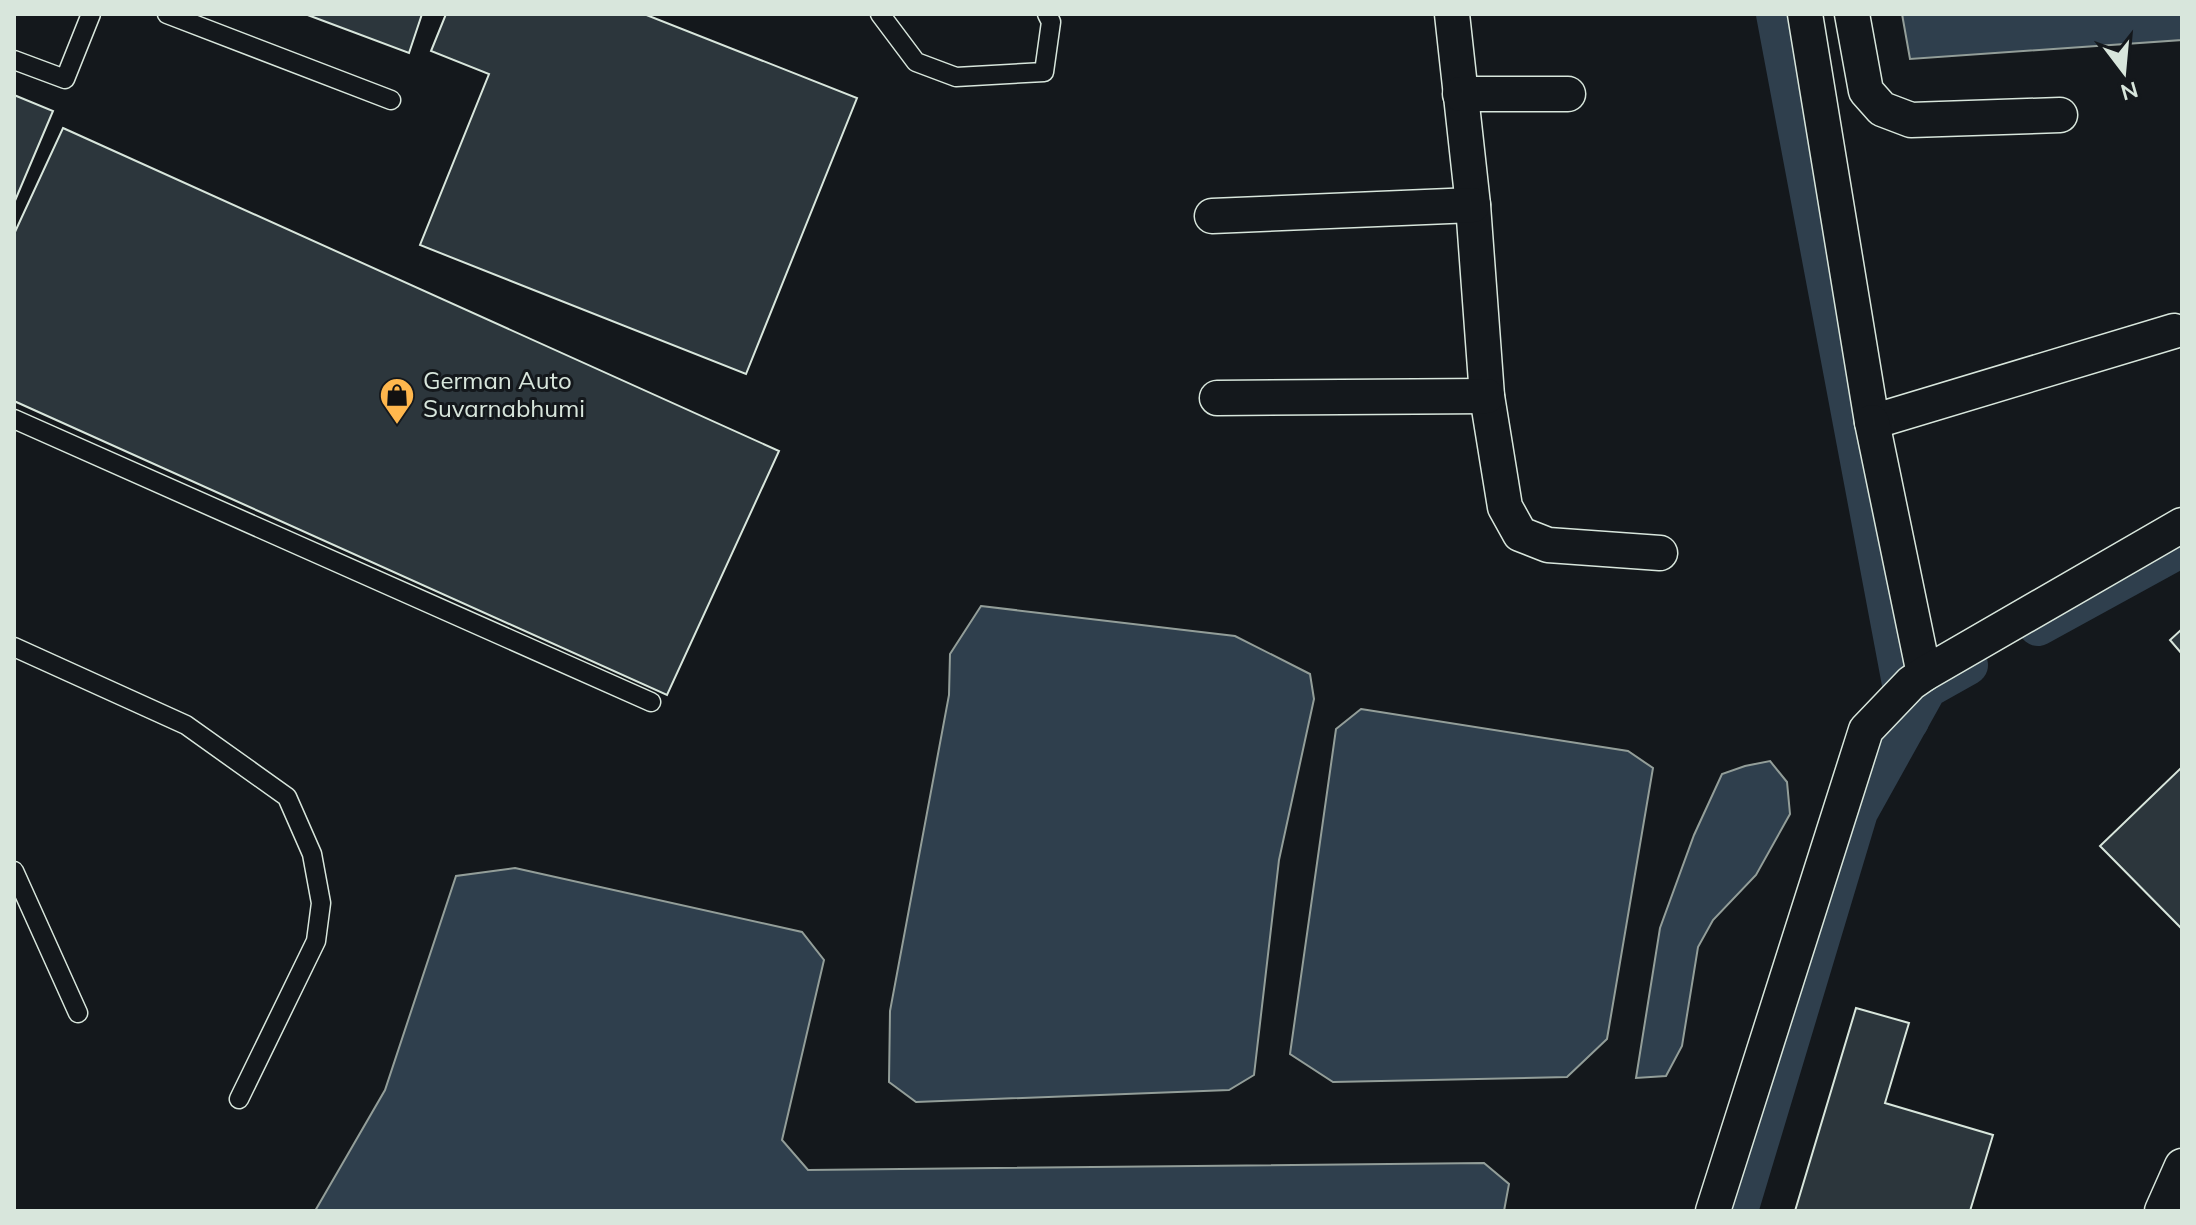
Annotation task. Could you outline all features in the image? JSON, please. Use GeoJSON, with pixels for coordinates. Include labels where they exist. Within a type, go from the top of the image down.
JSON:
{"type":"FeatureCollection","features":[{"type":"Feature","properties":{"kind":"street"},"geometry":{"type":"LineString","coordinates":[[1452,14],[1473,205],[1487,396],[1505,507],[1520,534],[1548,545],[1660,553]]}},
{"type":"Feature","properties":{"kind":"street"},"geometry":{"type":"LineString","coordinates":[[1805,14],[1918,678]]}},
{"type":"Feature","properties":{"kind":"street"},"geometry":{"type":"LineString","coordinates":[[1852,14],[1866,91],[1882,109],[1911,120],[2060,115]]}},
{"type":"Feature","properties":{"kind":"street"},"geometry":{"type":"LineString","coordinates":[[1460,94],[1568,94]]}},
{"type":"Feature","properties":{"kind":"street"},"geometry":{"type":"LineString","coordinates":[[1212,216],[1473,205]]}},
{"type":"Feature","properties":{"kind":"street"},"geometry":{"type":"LineString","coordinates":[[1872,422],[2174,331]]}},
{"type":"Feature","properties":{"kind":"street"},"geometry":{"type":"LineString","coordinates":[[1217,398],[1487,396]]}},
{"type":"Feature","properties":{"kind":"street"},"geometry":{"type":"LineString","coordinates":[[1713,1211],[1866,730],[1918,678],[2182,525]]}},
{"type":"Feature","properties":{"kind":"street"},"geometry":{"type":"LineString","coordinates":[[2162,1211],[2182,1166]]}},
{"type":"Feature","properties":{"kind":"lane"},"geometry":{"type":"LineString","coordinates":[[14,60],[65,79],[91,14]]}},
{"type":"Feature","properties":{"kind":"lane"},"geometry":{"type":"LineString","coordinates":[[167,14],[391,100]]}},
{"type":"Feature","properties":{"kind":"lane"},"geometry":{"type":"LineString","coordinates":[[880,14],[916,62],[956,77],[1044,72],[1051,22],[1047,14]]}},
{"type":"Feature","properties":{"kind":"lane"},"geometry":{"type":"LineString","coordinates":[[14,419],[651,702]]}},
{"type":"Feature","properties":{"kind":"lane"},"geometry":{"type":"LineString","coordinates":[[14,647],[186,725],[287,797],[312,854],[321,903],[316,941],[239,1099]]}},
{"type":"Feature","properties":{"kind":"lane"},"geometry":{"type":"LineString","coordinates":[[14,871],[78,1013]]}},
{"type":"Feature","properties":{"kind":"water"},"geometry":{"type":"Polygon","coordinates":[[[1902,14],[2182,14],[2182,40],[1910,59],[1902,14]]]}},
{"type":"Feature","properties":{"kind":"water"},"geometry":{"type":"Polygon","coordinates":[[[981,606],[1235,636],[1310,674],[1314,699],[1279,860],[1254,1075],[1229,1090],[916,1102],[889,1082],[890,1011],[949,695],[950,654],[981,606]]]}},
{"type":"Feature","properties":{"kind":"water"},"geometry":{"type":"Polygon","coordinates":[[[1361,709],[1628,751],[1653,768],[1607,1039],[1567,1077],[1333,1082],[1290,1054],[1336,729],[1361,709]]]}},
{"type":"Feature","properties":{"kind":"water"},"geometry":{"type":"Polygon","coordinates":[[[1770,761],[1787,782],[1790,814],[1756,875],[1713,920],[1698,947],[1682,1046],[1666,1076],[1636,1078],[1660,928],[1694,835],[1722,774],[1770,761]]]}},
{"type":"Feature","properties":{"kind":"water"},"geometry":{"type":"Polygon","coordinates":[[[515,868],[802,932],[824,960],[782,1140],[808,1170],[1484,1163],[1509,1184],[1504,1211],[315,1211],[385,1090],[456,876],[515,868]]]}},
{"type":"Feature","properties":{"kind":"building"},"geometry":{"type":"Polygon","coordinates":[[[305,14],[422,14],[409,53],[305,14]]]}},
{"type":"Feature","properties":{"kind":"building"},"geometry":{"type":"Polygon","coordinates":[[[446,14],[644,14],[857,98],[746,374],[420,245],[489,74],[431,51],[446,14]]]}},
{"type":"Feature","properties":{"kind":"building"},"geometry":{"type":"Polygon","coordinates":[[[14,95],[53,111],[14,203],[14,95]]]}},
{"type":"Feature","properties":{"kind":"building","name":"German Auto Suvarnabhumi"},"geometry":{"type":"Polygon","coordinates":[[[63,128],[779,451],[667,695],[14,401],[14,234],[63,128]]]}},
{"type":"Feature","properties":{"kind":"building"},"geometry":{"type":"Polygon","coordinates":[[[2182,629],[2182,654],[2170,640],[2182,629]]]}},
{"type":"Feature","properties":{"kind":"building"},"geometry":{"type":"Polygon","coordinates":[[[2182,767],[2182,929],[2100,846],[2182,767]]]}},
{"type":"Feature","properties":{"kind":"building"},"geometry":{"type":"Polygon","coordinates":[[[1856,1008],[1909,1023],[1885,1103],[1993,1135],[1970,1211],[1795,1211],[1856,1008]]]}},
{"type":"Feature","properties":{"kind":"waterway"},"geometry":{"type":"LineString","coordinates":[[1776,14],[1909,721]]}},
{"type":"Feature","properties":{"kind":"waterway"},"geometry":{"type":"LineString","coordinates":[[2038,626],[2182,547]]}},
{"type":"Feature","properties":{"kind":"waterway"},"geometry":{"type":"LineString","coordinates":[[1738,1211],[1858,812],[1927,688],[1968,665]]}},
{"type":"Feature","properties":{"kind":"place","name":"German Auto Suvarnabhumi"},"geometry":{"type":"Point","coordinates":[397,426]}}]}
